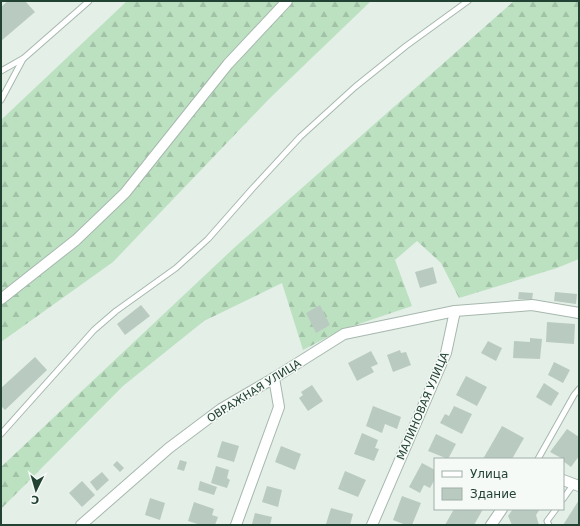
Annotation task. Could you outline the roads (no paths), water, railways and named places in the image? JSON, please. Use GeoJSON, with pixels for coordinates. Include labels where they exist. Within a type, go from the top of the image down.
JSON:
{"type":"FeatureCollection","features":[{"type":"Feature","properties":{"kind":"street"},"geometry":{"type":"LineString","coordinates":[[1,298],[76,240],[125,193],[228,64],[287,1]]}},
{"type":"Feature","properties":{"kind":"street"},"geometry":{"type":"LineString","coordinates":[[455,311],[532,306],[579,313]]}},
{"type":"Feature","properties":{"kind":"street","name":"ОВРАЖНАЯ УЛИЦА"},"geometry":{"type":"LineString","coordinates":[[83,524],[169,448],[221,409],[344,334],[455,311]]}},
{"type":"Feature","properties":{"kind":"street","name":"МАЛИНОВАЯ УЛИЦА"},"geometry":{"type":"LineString","coordinates":[[372,525],[446,353],[455,311]]}},
{"type":"Feature","properties":{"kind":"street"},"geometry":{"type":"LineString","coordinates":[[236,525],[279,407],[274,378]]}},
{"type":"Feature","properties":{"kind":"street"},"geometry":{"type":"LineString","coordinates":[[564,480],[576,486]]}},
{"type":"Feature","properties":{"kind":"street"},"geometry":{"type":"LineString","coordinates":[[491,525],[501,510]]}},
{"type":"Feature","properties":{"kind":"lane"},"geometry":{"type":"LineString","coordinates":[[1,434],[94,330],[116,311],[176,268],[208,240],[300,137],[355,87],[406,46],[468,1]]}},
{"type":"Feature","properties":{"kind":"lane"},"geometry":{"type":"LineString","coordinates":[[1,71],[24,58],[89,2]]}},
{"type":"Feature","properties":{"kind":"lane"},"geometry":{"type":"LineString","coordinates":[[1,100],[24,58]]}},
{"type":"Feature","properties":{"kind":"lane"},"geometry":{"type":"LineString","coordinates":[[539,458],[574,395],[579,389]]}},
{"type":"Feature","properties":{"kind":"lane"},"geometry":{"type":"LineString","coordinates":[[564,498],[576,486]]}},
{"type":"Feature","properties":{"kind":"lane"},"geometry":{"type":"LineString","coordinates":[[549,525],[547,521],[555,510]]}}]}
